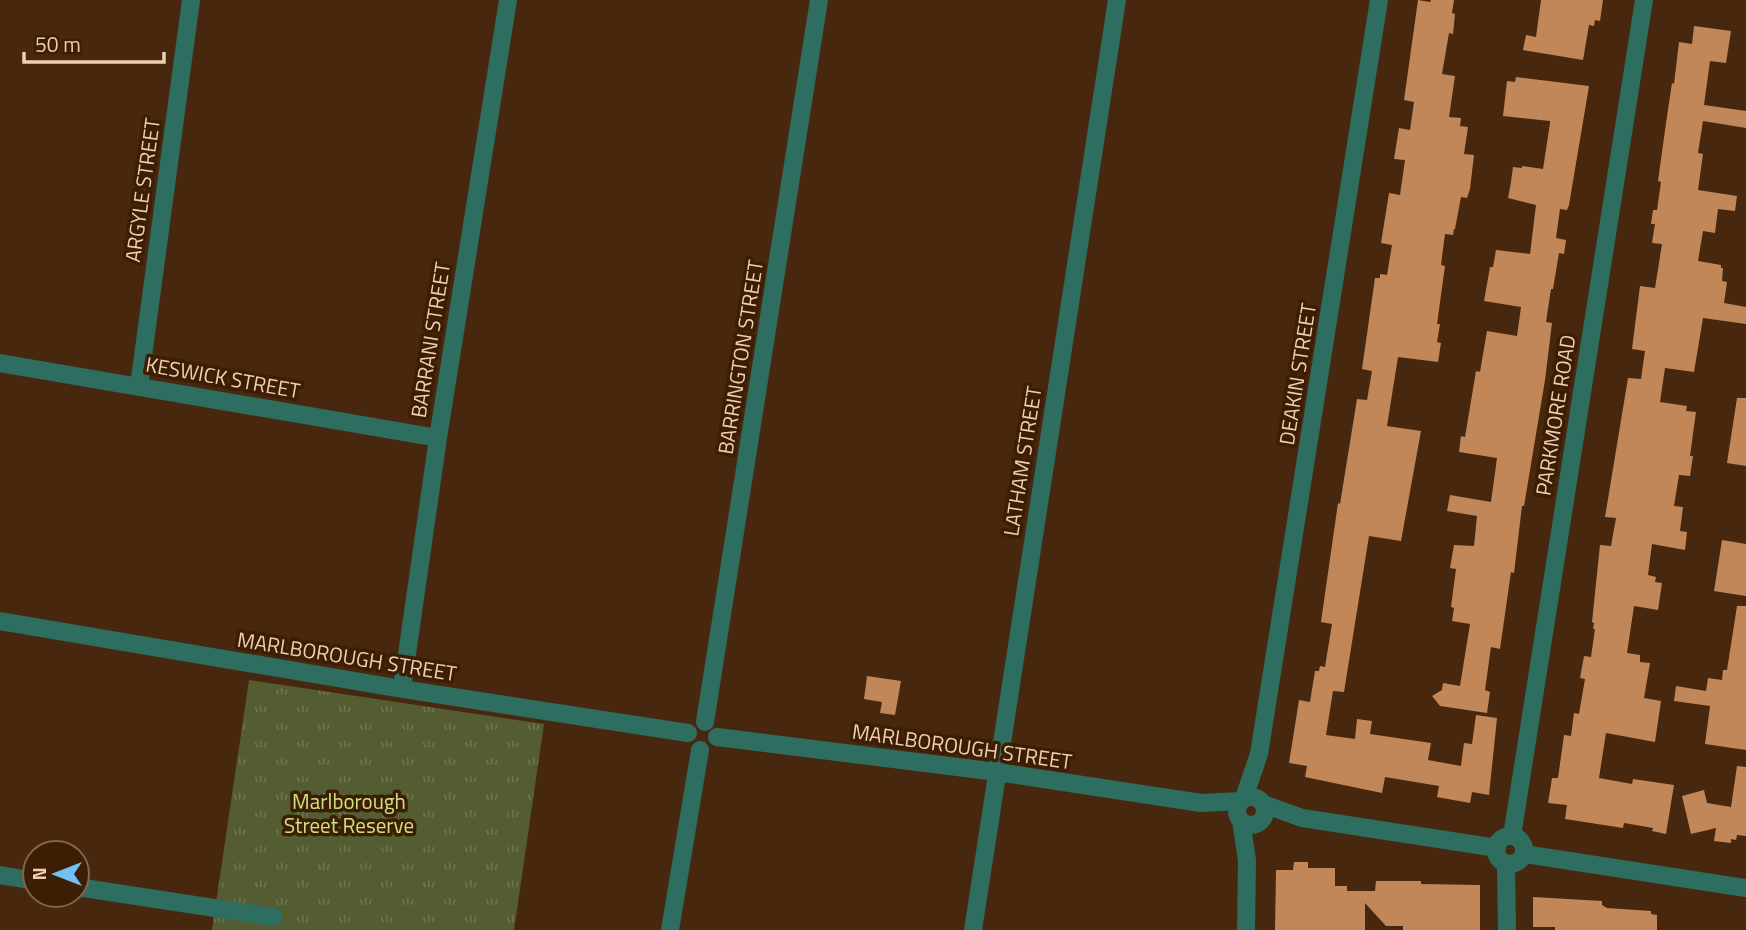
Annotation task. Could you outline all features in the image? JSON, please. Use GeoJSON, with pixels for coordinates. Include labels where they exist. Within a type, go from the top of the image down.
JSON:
{"type":"FeatureCollection","features":[{"type":"Feature","properties":{"kind":"street","name":"ARGYLE STREET"},"geometry":{"type":"LineString","coordinates":[[139,386],[191,0]]}},
{"type":"Feature","properties":{"kind":"street","name":"BARRANI STREET"},"geometry":{"type":"LineString","coordinates":[[402,689],[438,438],[509,0]]}},
{"type":"Feature","properties":{"kind":"street","name":"BARRINGTON STREET"},"geometry":{"type":"LineString","coordinates":[[705,722],[819,0]]}},
{"type":"Feature","properties":{"kind":"street","name":"LATHAM STREET"},"geometry":{"type":"LineString","coordinates":[[973,930],[1117,0]]}},
{"type":"Feature","properties":{"kind":"street","name":"DEAKIN STREET"},"geometry":{"type":"LineString","coordinates":[[1246,930],[1247,860],[1259,754],[1379,0]]}},
{"type":"Feature","properties":{"kind":"street","name":"PARKMORE ROAD"},"geometry":{"type":"LineString","coordinates":[[1512,836],[1644,0]]}},
{"type":"Feature","properties":{"kind":"street","name":"KESWICK STREET"},"geometry":{"type":"LineString","coordinates":[[0,363],[438,438]]}},
{"type":"Feature","properties":{"kind":"street","name":"MARLBOROUGH STREET"},"geometry":{"type":"LineString","coordinates":[[0,621],[402,689],[688,733]]}},
{"type":"Feature","properties":{"kind":"street"},"geometry":{"type":"LineString","coordinates":[[696,722],[705,722],[714,727],[717,737],[709,749],[699,750],[691,746],[688,733],[696,722]]}},
{"type":"Feature","properties":{"kind":"street","name":"MARLBOROUGH STREET"},"geometry":{"type":"LineString","coordinates":[[717,737],[997,772],[1497,848]]}},
{"type":"Feature","properties":{"kind":"street"},"geometry":{"type":"LineString","coordinates":[[670,930],[699,750]]}},
{"type":"Feature","properties":{"kind":"street"},"geometry":{"type":"LineString","coordinates":[[1507,930],[1506,864],[1497,856],[1500,840],[1512,836],[1520,841],[1524,854]]}},
{"type":"Feature","properties":{"kind":"street"},"geometry":{"type":"LineString","coordinates":[[1506,864],[1515,863],[1524,854]]}},
{"type":"Feature","properties":{"kind":"street"},"geometry":{"type":"LineString","coordinates":[[1524,854],[1746,888]]}},
{"type":"Feature","properties":{"kind":"street"},"geometry":{"type":"LineString","coordinates":[[0,875],[21,879]]}},
{"type":"Feature","properties":{"kind":"street"},"geometry":{"type":"LineString","coordinates":[[91,889],[272,917]]}},
{"type":"Feature","properties":{"kind":"green space","name":"Marlborough Street Reserve"},"geometry":{"type":"Polygon","coordinates":[[[249,680],[544,724],[514,930],[212,930],[249,680]]]}},
{"type":"Feature","properties":{"kind":"building"},"geometry":{"type":"Polygon","coordinates":[[[1418,0],[1454,0],[1453,34],[1449,33],[1442,74],[1455,76],[1449,117],[1461,118],[1460,126],[1468,127],[1464,154],[1474,155],[1470,189],[1467,198],[1461,197],[1453,235],[1445,234],[1441,265],[1445,266],[1437,324],[1440,324],[1437,342],[1441,343],[1438,362],[1398,357],[1387,426],[1421,431],[1401,541],[1369,536],[1344,692],[1333,691],[1326,735],[1355,739],[1357,719],[1372,721],[1370,734],[1431,743],[1428,760],[1461,766],[1464,743],[1472,744],[1476,715],[1497,718],[1489,795],[1472,792],[1470,803],[1437,797],[1439,786],[1385,777],[1382,793],[1305,777],[1307,766],[1289,763],[1299,700],[1310,702],[1315,671],[1319,671],[1320,666],[1325,667],[1332,624],[1321,622],[1338,503],[1340,504],[1357,399],[1367,400],[1372,371],[1362,369],[1375,278],[1380,278],[1380,274],[1387,275],[1392,245],[1381,243],[1389,193],[1400,195],[1405,160],[1394,159],[1399,128],[1410,130],[1414,102],[1404,100],[1418,0]]]}},
{"type":"Feature","properties":{"kind":"building"},"geometry":{"type":"Polygon","coordinates":[[[1541,0],[1603,0],[1600,21],[1595,20],[1594,26],[1589,25],[1583,60],[1523,50],[1526,35],[1536,37],[1541,0]]]}},
{"type":"Feature","properties":{"kind":"building"},"geometry":{"type":"Polygon","coordinates":[[[1694,26],[1731,31],[1726,63],[1710,61],[1704,105],[1746,111],[1746,128],[1703,121],[1698,153],[1703,154],[1698,190],[1737,196],[1735,211],[1718,209],[1715,233],[1703,231],[1698,261],[1721,265],[1722,281],[1727,282],[1724,303],[1746,307],[1746,324],[1703,318],[1694,372],[1665,368],[1660,402],[1687,406],[1686,411],[1696,412],[1690,476],[1679,475],[1674,506],[1683,507],[1680,531],[1687,532],[1685,550],[1652,544],[1648,575],[1656,577],[1655,582],[1662,583],[1658,610],[1634,606],[1627,653],[1640,655],[1640,662],[1650,663],[1644,698],[1661,701],[1655,742],[1606,733],[1599,778],[1632,784],[1633,779],[1674,785],[1666,834],[1652,831],[1653,828],[1624,823],[1623,828],[1565,819],[1567,805],[1548,803],[1552,778],[1558,778],[1564,735],[1571,736],[1574,713],[1579,714],[1585,679],[1580,678],[1584,656],[1591,657],[1600,545],[1611,546],[1616,518],[1605,517],[1628,378],[1641,379],[1645,351],[1632,349],[1640,286],[1655,288],[1662,244],[1652,243],[1655,224],[1651,224],[1653,210],[1657,210],[1661,182],[1658,181],[1672,83],[1674,84],[1679,42],[1692,44],[1694,26]]]}},
{"type":"Feature","properties":{"kind":"building"},"geometry":{"type":"Polygon","coordinates":[[[1516,77],[1589,86],[1569,205],[1567,210],[1560,209],[1556,238],[1566,240],[1564,254],[1559,253],[1551,289],[1546,322],[1552,323],[1545,380],[1500,649],[1491,647],[1485,690],[1490,692],[1487,713],[1440,706],[1432,696],[1442,690],[1443,683],[1460,686],[1470,624],[1452,621],[1456,569],[1450,568],[1454,545],[1474,546],[1477,516],[1447,511],[1450,495],[1491,502],[1497,458],[1459,452],[1461,436],[1465,437],[1476,371],[1480,372],[1487,331],[1517,336],[1521,307],[1484,301],[1490,267],[1493,267],[1496,250],[1530,254],[1536,205],[1508,198],[1513,167],[1543,169],[1550,123],[1503,116],[1507,81],[1515,82],[1516,77]]]}},
{"type":"Feature","properties":{"kind":"building"},"geometry":{"type":"Polygon","coordinates":[[[1737,398],[1746,398],[1746,466],[1727,463],[1737,398]]]}},
{"type":"Feature","properties":{"kind":"building"},"geometry":{"type":"Polygon","coordinates":[[[1722,540],[1746,544],[1746,596],[1714,591],[1722,540]]]}},
{"type":"Feature","properties":{"kind":"building"},"geometry":{"type":"Polygon","coordinates":[[[1737,606],[1746,606],[1746,750],[1705,744],[1710,706],[1674,701],[1676,686],[1706,691],[1708,678],[1722,680],[1723,670],[1727,670],[1737,606]]]}},
{"type":"Feature","properties":{"kind":"building"},"geometry":{"type":"Polygon","coordinates":[[[867,676],[901,681],[895,715],[880,713],[882,702],[864,699],[867,676]]]}},
{"type":"Feature","properties":{"kind":"building"},"geometry":{"type":"Polygon","coordinates":[[[1737,766],[1746,767],[1746,836],[1737,835],[1736,840],[1731,839],[1731,843],[1714,841],[1716,828],[1691,834],[1682,796],[1704,790],[1707,803],[1731,807],[1737,766]]]}},
{"type":"Feature","properties":{"kind":"building"},"geometry":{"type":"Polygon","coordinates":[[[1294,862],[1308,862],[1308,868],[1335,868],[1335,886],[1347,886],[1347,891],[1375,891],[1376,881],[1480,885],[1480,930],[1403,930],[1403,926],[1386,926],[1365,903],[1365,930],[1275,930],[1276,870],[1293,870],[1294,862]]]}},
{"type":"Feature","properties":{"kind":"building"},"geometry":{"type":"Polygon","coordinates":[[[1533,897],[1602,901],[1602,905],[1607,908],[1651,911],[1651,914],[1657,915],[1657,930],[1555,930],[1555,927],[1533,927],[1533,897]]]}}]}
